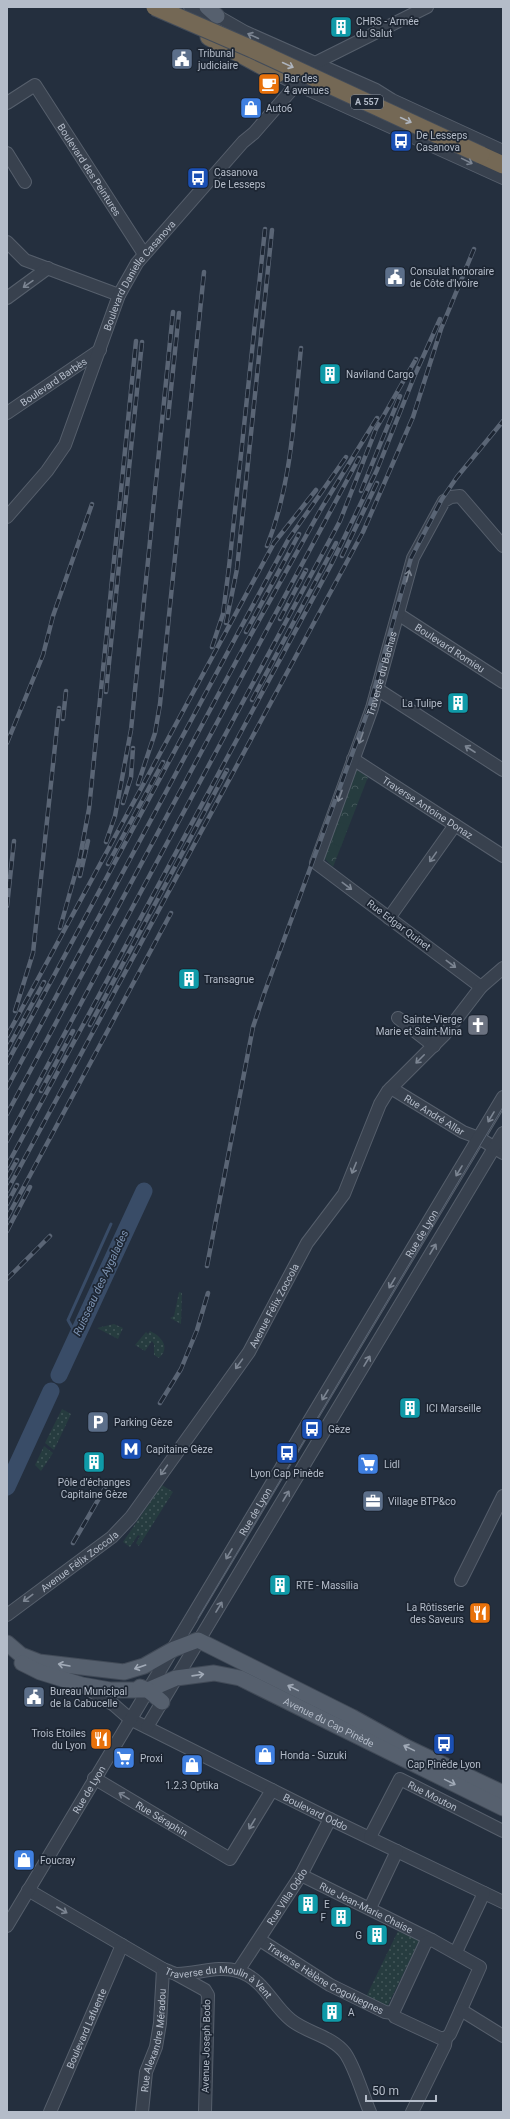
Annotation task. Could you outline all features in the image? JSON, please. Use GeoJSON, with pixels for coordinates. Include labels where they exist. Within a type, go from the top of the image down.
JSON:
{"type":"FeatureCollection","features":[{"type":"Feature","properties":{"kind":"highway","name":"A 557"},"geometry":{"type":"LineString","coordinates":[[155,7],[252,49],[503,165]]}},
{"type":"Feature","properties":{"kind":"highway"},"geometry":{"type":"LineString","coordinates":[[166,7],[210,38],[276,74]]}},
{"type":"Feature","properties":{"kind":"highway"},"geometry":{"type":"LineString","coordinates":[[184,7],[202,20],[252,49]]}},
{"type":"Feature","properties":{"kind":"main road"},"geometry":{"type":"LineString","coordinates":[[7,1643],[21,1655],[39,1662],[124,1672],[144,1666],[174,1649],[198,1640]]}},
{"type":"Feature","properties":{"kind":"main road","name":"Avenue du Cap Pinède"},"geometry":{"type":"LineString","coordinates":[[198,1640],[352,1717],[406,1747],[503,1793]]}},
{"type":"Feature","properties":{"kind":"main road"},"geometry":{"type":"LineString","coordinates":[[7,1656],[40,1672],[82,1686],[110,1690],[148,1690]]}},
{"type":"Feature","properties":{"kind":"main road"},"geometry":{"type":"LineString","coordinates":[[103,1670],[148,1690],[162,1702]]}},
{"type":"Feature","properties":{"kind":"main road","name":"Avenue du Cap Pinède"},"geometry":{"type":"LineString","coordinates":[[148,1690],[176,1678],[214,1673],[240,1678],[503,1808]]}},
{"type":"Feature","properties":{"kind":"street"},"geometry":{"type":"LineString","coordinates":[[190,7],[230,44],[276,74],[503,178]]}},
{"type":"Feature","properties":{"kind":"street"},"geometry":{"type":"LineString","coordinates":[[312,66],[427,7]]}},
{"type":"Feature","properties":{"kind":"street"},"geometry":{"type":"LineString","coordinates":[[216,13],[351,87],[392,100],[503,151]]}},
{"type":"Feature","properties":{"kind":"street"},"geometry":{"type":"LineString","coordinates":[[312,66],[376,90],[392,100]]}},
{"type":"Feature","properties":{"kind":"street","name":"Boulevard Danielle Casanova"},"geometry":{"type":"LineString","coordinates":[[7,516],[47,471],[65,445],[119,295],[144,254],[312,66]]}},
{"type":"Feature","properties":{"kind":"street","name":"Boulevard des Peintures"},"geometry":{"type":"LineString","coordinates":[[7,103],[35,85],[144,254]]}},
{"type":"Feature","properties":{"kind":"street"},"geometry":{"type":"LineString","coordinates":[[342,105],[347,90],[351,87]]}},
{"type":"Feature","properties":{"kind":"street"},"geometry":{"type":"LineString","coordinates":[[9,161],[25,182]]}},
{"type":"Feature","properties":{"kind":"street"},"geometry":{"type":"LineString","coordinates":[[7,242],[25,260],[119,295]]}},
{"type":"Feature","properties":{"kind":"street"},"geometry":{"type":"LineString","coordinates":[[7,298],[48,268]]}},
{"type":"Feature","properties":{"kind":"street","name":"Boulevard Barbès"},"geometry":{"type":"LineString","coordinates":[[7,413],[100,350]]}},
{"type":"Feature","properties":{"kind":"street","name":"Traverse du Bachas"},"geometry":{"type":"LineString","coordinates":[[316,863],[377,689],[413,558],[444,501],[451,497],[460,496],[503,546]]}},
{"type":"Feature","properties":{"kind":"street","name":"Boulevard Romieu"},"geometry":{"type":"LineString","coordinates":[[398,614],[503,682]]}},
{"type":"Feature","properties":{"kind":"street"},"geometry":{"type":"LineString","coordinates":[[377,689],[503,770]]}},
{"type":"Feature","properties":{"kind":"street","name":"Traverse Antoine Donaz"},"geometry":{"type":"LineString","coordinates":[[353,759],[503,856]]}},
{"type":"Feature","properties":{"kind":"street"},"geometry":{"type":"LineString","coordinates":[[389,918],[455,825]]}},
{"type":"Feature","properties":{"kind":"street","name":"Rue Edgar Quinet"},"geometry":{"type":"LineString","coordinates":[[316,863],[482,987]]}},
{"type":"Feature","properties":{"kind":"street","name":"Avenue Félix Zoccola"},"geometry":{"type":"LineString","coordinates":[[7,1615],[112,1537],[131,1517],[248,1352],[307,1243],[344,1194],[380,1104],[394,1085],[445,1034],[482,987],[503,968]]}},
{"type":"Feature","properties":{"kind":"street"},"geometry":{"type":"LineString","coordinates":[[398,1018],[434,1046]]}},
{"type":"Feature","properties":{"kind":"street","name":"Rue André Allar"},"geometry":{"type":"LineString","coordinates":[[394,1085],[468,1126],[478,1138],[499,1150]]}},
{"type":"Feature","properties":{"kind":"street","name":"Rue de Lyon"},"geometry":{"type":"LineString","coordinates":[[7,1926],[94,1778],[174,1649],[503,1097]]}},
{"type":"Feature","properties":{"kind":"street","name":"Rue de Lyon"},"geometry":{"type":"LineString","coordinates":[[147,1727],[198,1640],[499,1150],[503,1133]]}},
{"type":"Feature","properties":{"kind":"street"},"geometry":{"type":"LineString","coordinates":[[461,1580],[503,1496]]}},
{"type":"Feature","properties":{"kind":"street","name":"Boulevard Oddo"},"geometry":{"type":"LineString","coordinates":[[82,1686],[114,1705],[130,1719],[330,1819],[503,1902]]}},
{"type":"Feature","properties":{"kind":"street","name":"Rue Séraphin"},"geometry":{"type":"LineString","coordinates":[[94,1778],[230,1859],[272,1790]]}},
{"type":"Feature","properties":{"kind":"street","name":"Rue Mouton"},"geometry":{"type":"LineString","coordinates":[[370,1837],[400,1779],[503,1831]]}},
{"type":"Feature","properties":{"kind":"street","name":"Rue Villa Oddo"},"geometry":{"type":"LineString","coordinates":[[238,1971],[260,1940],[301,1876],[330,1819]]}},
{"type":"Feature","properties":{"kind":"street"},"geometry":{"type":"LineString","coordinates":[[370,1908],[397,1850]]}},
{"type":"Feature","properties":{"kind":"street","name":"Rue Jean-Marie Chaise"},"geometry":{"type":"LineString","coordinates":[[301,1876],[370,1908],[456,1952],[480,1967],[461,2010]]}},
{"type":"Feature","properties":{"kind":"street","name":"Traverse du Moulin à Vent"},"geometry":{"type":"LineString","coordinates":[[28,1890],[122,1945],[176,1974],[198,1970],[238,1971],[257,1982],[272,1996],[281,2011],[298,2026],[338,2045],[346,2055],[370,2112]]}},
{"type":"Feature","properties":{"kind":"street"},"geometry":{"type":"LineString","coordinates":[[456,1952],[484,1893]]}},
{"type":"Feature","properties":{"kind":"street","name":"Traverse Hèlène Cogoluegnes"},"geometry":{"type":"LineString","coordinates":[[260,1940],[330,1985],[385,2012],[393,2013],[395,2017],[434,2035],[446,2038]]}},
{"type":"Feature","properties":{"kind":"street"},"geometry":{"type":"LineString","coordinates":[[393,2013],[426,1942],[432,1940]]}},
{"type":"Feature","properties":{"kind":"street","name":"Boulevard Lafuente"},"geometry":{"type":"LineString","coordinates":[[50,2112],[122,1945]]}},
{"type":"Feature","properties":{"kind":"street","name":"Rue Alexandre Méradou"},"geometry":{"type":"LineString","coordinates":[[142,2112],[146,2072],[156,2048],[160,2023],[163,1968]]}},
{"type":"Feature","properties":{"kind":"street","name":"Avenue Joseph Bodo"},"geometry":{"type":"LineString","coordinates":[[176,1974],[205,1990],[208,1995],[205,2112]]}},
{"type":"Feature","properties":{"kind":"street"},"geometry":{"type":"LineString","coordinates":[[412,2112],[444,2046],[446,2038],[450,2034],[461,2010],[503,2036]]}},
{"type":"Feature","properties":{"kind":"green space"},"geometry":{"type":"Polygon","coordinates":[[[355,769],[368,777],[333,867],[322,856],[355,769]]]}},
{"type":"Feature","properties":{"kind":"green space"},"geometry":{"type":"Polygon","coordinates":[[[340,822],[349,825],[341,847],[332,843],[340,822]]]}},
{"type":"Feature","properties":{"kind":"green space"},"geometry":{"type":"Polygon","coordinates":[[[179,1292],[182,1293],[181,1324],[170,1318],[174,1316],[179,1292]]]}},
{"type":"Feature","properties":{"kind":"green space"},"geometry":{"type":"Polygon","coordinates":[[[114,1324],[123,1328],[118,1339],[97,1328],[114,1324]]]}},
{"type":"Feature","properties":{"kind":"green space"},"geometry":{"type":"Polygon","coordinates":[[[150,1331],[158,1336],[163,1342],[163,1354],[159,1358],[154,1355],[154,1344],[152,1341],[145,1351],[135,1345],[146,1332],[148,1334],[150,1331]]]}},
{"type":"Feature","properties":{"kind":"green space"},"geometry":{"type":"Polygon","coordinates":[[[62,1409],[71,1414],[54,1450],[45,1443],[62,1409]]]}},
{"type":"Feature","properties":{"kind":"green space"},"geometry":{"type":"Polygon","coordinates":[[[44,1446],[53,1453],[41,1471],[35,1465],[44,1446]]]}},
{"type":"Feature","properties":{"kind":"green space"},"geometry":{"type":"Polygon","coordinates":[[[162,1485],[173,1492],[139,1546],[136,1543],[140,1536],[138,1535],[130,1547],[123,1542],[162,1485]]]}},
{"type":"Feature","properties":{"kind":"green space"},"geometry":{"type":"Polygon","coordinates":[[[398,1931],[419,1941],[387,2007],[366,1997],[398,1931]]]}},
{"type":"Feature","properties":{"kind":"waterway","name":"Ruisseau des Aygalades"},"geometry":{"type":"LineString","coordinates":[[59,1375],[144,1191]]}},
{"type":"Feature","properties":{"kind":"waterway"},"geometry":{"type":"LineString","coordinates":[[72,1346],[73,1329],[68,1320],[111,1224]]}},
{"type":"Feature","properties":{"kind":"waterway","name":"Ruisseau des Aygalades"},"geometry":{"type":"LineString","coordinates":[[7,1487],[51,1391]]}},
{"type":"Feature","properties":{"kind":"tram line"},"geometry":{"type":"LineString","coordinates":[[198,1618],[503,1107]]}},
{"type":"Feature","properties":{"kind":"railway"},"geometry":{"type":"LineString","coordinates":[[212,647],[223,614],[229,567],[265,229]]}},
{"type":"Feature","properties":{"kind":"railway"},"geometry":{"type":"LineString","coordinates":[[226,623],[237,569],[272,230]]}},
{"type":"Feature","properties":{"kind":"railway"},"geometry":{"type":"LineString","coordinates":[[7,1191],[363,532],[413,417],[441,329],[474,249]]}},
{"type":"Feature","properties":{"kind":"railway"},"geometry":{"type":"LineString","coordinates":[[138,784],[155,733],[160,704],[204,272]]}},
{"type":"Feature","properties":{"kind":"railway"},"geometry":{"type":"LineString","coordinates":[[106,842],[115,816],[131,730],[173,312]]}},
{"type":"Feature","properties":{"kind":"railway"},"geometry":{"type":"LineString","coordinates":[[168,418],[179,313]]}},
{"type":"Feature","properties":{"kind":"railway"},"geometry":{"type":"LineString","coordinates":[[7,1166],[331,565],[377,470],[414,377],[440,319]]}},
{"type":"Feature","properties":{"kind":"railway"},"geometry":{"type":"LineString","coordinates":[[60,928],[80,857],[89,809],[136,341]]}},
{"type":"Feature","properties":{"kind":"railway"},"geometry":{"type":"LineString","coordinates":[[106,692],[142,342]]}},
{"type":"Feature","properties":{"kind":"railway"},"geometry":{"type":"LineString","coordinates":[[267,546],[282,498],[287,473],[294,423],[301,348]]}},
{"type":"Feature","properties":{"kind":"railway"},"geometry":{"type":"LineString","coordinates":[[7,1141],[340,521],[376,429],[416,359]]}},
{"type":"Feature","properties":{"kind":"railway"},"geometry":{"type":"LineString","coordinates":[[361,491],[400,396]]}},
{"type":"Feature","properties":{"kind":"railway"},"geometry":{"type":"LineString","coordinates":[[7,1088],[239,656],[321,509],[377,418]]}},
{"type":"Feature","properties":{"kind":"railway"},"geometry":{"type":"LineString","coordinates":[[207,1266],[253,1027],[369,708],[411,558],[442,499],[457,477],[503,421]]}},
{"type":"Feature","properties":{"kind":"railway"},"geometry":{"type":"LineString","coordinates":[[7,1063],[288,540],[346,457]]}},
{"type":"Feature","properties":{"kind":"railway"},"geometry":{"type":"LineString","coordinates":[[7,1114],[359,458]]}},
{"type":"Feature","properties":{"kind":"railway"},"geometry":{"type":"LineString","coordinates":[[342,556],[377,483]]}},
{"type":"Feature","properties":{"kind":"railway"},"geometry":{"type":"LineString","coordinates":[[7,1036],[274,543],[316,490]]}},
{"type":"Feature","properties":{"kind":"railway"},"geometry":{"type":"LineString","coordinates":[[7,743],[43,655],[53,616],[92,504]]}},
{"type":"Feature","properties":{"kind":"railway"},"geometry":{"type":"LineString","coordinates":[[246,632],[299,534]]}},
{"type":"Feature","properties":{"kind":"railway"},"geometry":{"type":"LineString","coordinates":[[252,700],[336,543]]}},
{"type":"Feature","properties":{"kind":"railway"},"geometry":{"type":"LineString","coordinates":[[280,619],[306,570]]}},
{"type":"Feature","properties":{"kind":"railway"},"geometry":{"type":"LineString","coordinates":[[63,719],[66,691]]}},
{"type":"Feature","properties":{"kind":"railway"},"geometry":{"type":"LineString","coordinates":[[15,1011],[33,953],[59,708]]}},
{"type":"Feature","properties":{"kind":"railway"},"geometry":{"type":"LineString","coordinates":[[123,803],[131,777],[133,748]]}},
{"type":"Feature","properties":{"kind":"railway"},"geometry":{"type":"LineString","coordinates":[[108,864],[163,762]]}},
{"type":"Feature","properties":{"kind":"railway"},"geometry":{"type":"LineString","coordinates":[[90,1025],[227,770]]}},
{"type":"Feature","properties":{"kind":"railway"},"geometry":{"type":"LineString","coordinates":[[7,906],[14,841]]}},
{"type":"Feature","properties":{"kind":"railway"},"geometry":{"type":"LineString","coordinates":[[80,876],[88,841]]}},
{"type":"Feature","properties":{"kind":"railway"},"geometry":{"type":"LineString","coordinates":[[7,1218],[171,913]]}},
{"type":"Feature","properties":{"kind":"railway"},"geometry":{"type":"LineString","coordinates":[[7,1050],[44,982]]}},
{"type":"Feature","properties":{"kind":"railway"},"geometry":{"type":"LineString","coordinates":[[41,1091],[73,1031]]}},
{"type":"Feature","properties":{"kind":"railway"},"geometry":{"type":"LineString","coordinates":[[7,1178],[17,1160]]}},
{"type":"Feature","properties":{"kind":"railway"},"geometry":{"type":"LineString","coordinates":[[7,1204],[17,1185]]}},
{"type":"Feature","properties":{"kind":"railway"},"geometry":{"type":"LineString","coordinates":[[7,1231],[30,1187]]}},
{"type":"Feature","properties":{"kind":"railway"},"geometry":{"type":"LineString","coordinates":[[7,1279],[50,1236]]}},
{"type":"Feature","properties":{"kind":"railway"},"geometry":{"type":"LineString","coordinates":[[160,1403],[181,1369],[197,1330],[208,1293]]}},
{"type":"Feature","properties":{"kind":"railway"},"geometry":{"type":"LineString","coordinates":[[73,1543],[105,1488]]}},
{"type":"Feature","properties":{"kind":"place","name":"CHRS - Armée du Salut"},"geometry":{"type":"Point","coordinates":[341,27]}},
{"type":"Feature","properties":{"kind":"place","name":"Tribunal judiciaire"},"geometry":{"type":"Point","coordinates":[182,59]}},
{"type":"Feature","properties":{"kind":"place","name":"Bar des 4 avenues"},"geometry":{"type":"Point","coordinates":[269,84]}},
{"type":"Feature","properties":{"kind":"place","name":"Auto6"},"geometry":{"type":"Point","coordinates":[251,108]}},
{"type":"Feature","properties":{"kind":"place","name":"De Lesseps Casanova"},"geometry":{"type":"Point","coordinates":[401,141]}},
{"type":"Feature","properties":{"kind":"place","name":"Casanova De Lesseps"},"geometry":{"type":"Point","coordinates":[198,178]}},
{"type":"Feature","properties":{"kind":"place","name":"Consulat honoraire de Côte d'Ivoire"},"geometry":{"type":"Point","coordinates":[395,277]}},
{"type":"Feature","properties":{"kind":"place","name":"Naviland Cargo"},"geometry":{"type":"Point","coordinates":[330,374]}},
{"type":"Feature","properties":{"kind":"place","name":"La Tulipe"},"geometry":{"type":"Point","coordinates":[458,703]}},
{"type":"Feature","properties":{"kind":"place","name":"Transagrue"},"geometry":{"type":"Point","coordinates":[189,979]}},
{"type":"Feature","properties":{"kind":"place","name":"Sainte-Vierge Marie et Saint-Mina"},"geometry":{"type":"Point","coordinates":[478,1025]}},
{"type":"Feature","properties":{"kind":"place","name":"ICI Marseille"},"geometry":{"type":"Point","coordinates":[410,1408]}},
{"type":"Feature","properties":{"kind":"place","name":"Parking Gèze"},"geometry":{"type":"Point","coordinates":[98,1422]}},
{"type":"Feature","properties":{"kind":"place","name":"Gèze"},"geometry":{"type":"Point","coordinates":[312,1429]}},
{"type":"Feature","properties":{"kind":"place","name":"Capitaine Gèze"},"geometry":{"type":"Point","coordinates":[131,1449]}},
{"type":"Feature","properties":{"kind":"place","name":"Lyon Cap Pinède"},"geometry":{"type":"Point","coordinates":[287,1453]}},
{"type":"Feature","properties":{"kind":"place","name":"Pôle d’échanges Capitaine Gèze"},"geometry":{"type":"Point","coordinates":[94,1462]}},
{"type":"Feature","properties":{"kind":"place","name":"Lidl"},"geometry":{"type":"Point","coordinates":[368,1464]}},
{"type":"Feature","properties":{"kind":"place","name":"Village BTP&co"},"geometry":{"type":"Point","coordinates":[373,1501]}},
{"type":"Feature","properties":{"kind":"place","name":"RTE - Massilia"},"geometry":{"type":"Point","coordinates":[280,1585]}},
{"type":"Feature","properties":{"kind":"place","name":"La Rôtisserie des Saveurs"},"geometry":{"type":"Point","coordinates":[480,1613]}},
{"type":"Feature","properties":{"kind":"place","name":"Bureau Municipal de la Cabucelle"},"geometry":{"type":"Point","coordinates":[34,1697]}},
{"type":"Feature","properties":{"kind":"place","name":"Trois Etoiles du Lyon"},"geometry":{"type":"Point","coordinates":[101,1739]}},
{"type":"Feature","properties":{"kind":"place","name":"Cap Pinède Lyon"},"geometry":{"type":"Point","coordinates":[444,1744]}},
{"type":"Feature","properties":{"kind":"place","name":"Honda - Suzuki"},"geometry":{"type":"Point","coordinates":[265,1755]}},
{"type":"Feature","properties":{"kind":"place","name":"Proxi"},"geometry":{"type":"Point","coordinates":[124,1758]}},
{"type":"Feature","properties":{"kind":"place","name":"1.2.3 Optika"},"geometry":{"type":"Point","coordinates":[192,1765]}},
{"type":"Feature","properties":{"kind":"place","name":"Foucray"},"geometry":{"type":"Point","coordinates":[24,1860]}},
{"type":"Feature","properties":{"kind":"place","name":"E"},"geometry":{"type":"Point","coordinates":[308,1904]}},
{"type":"Feature","properties":{"kind":"place","name":"F"},"geometry":{"type":"Point","coordinates":[341,1917]}},
{"type":"Feature","properties":{"kind":"place","name":"G"},"geometry":{"type":"Point","coordinates":[377,1935]}},
{"type":"Feature","properties":{"kind":"place","name":"A"},"geometry":{"type":"Point","coordinates":[332,2012]}}]}
